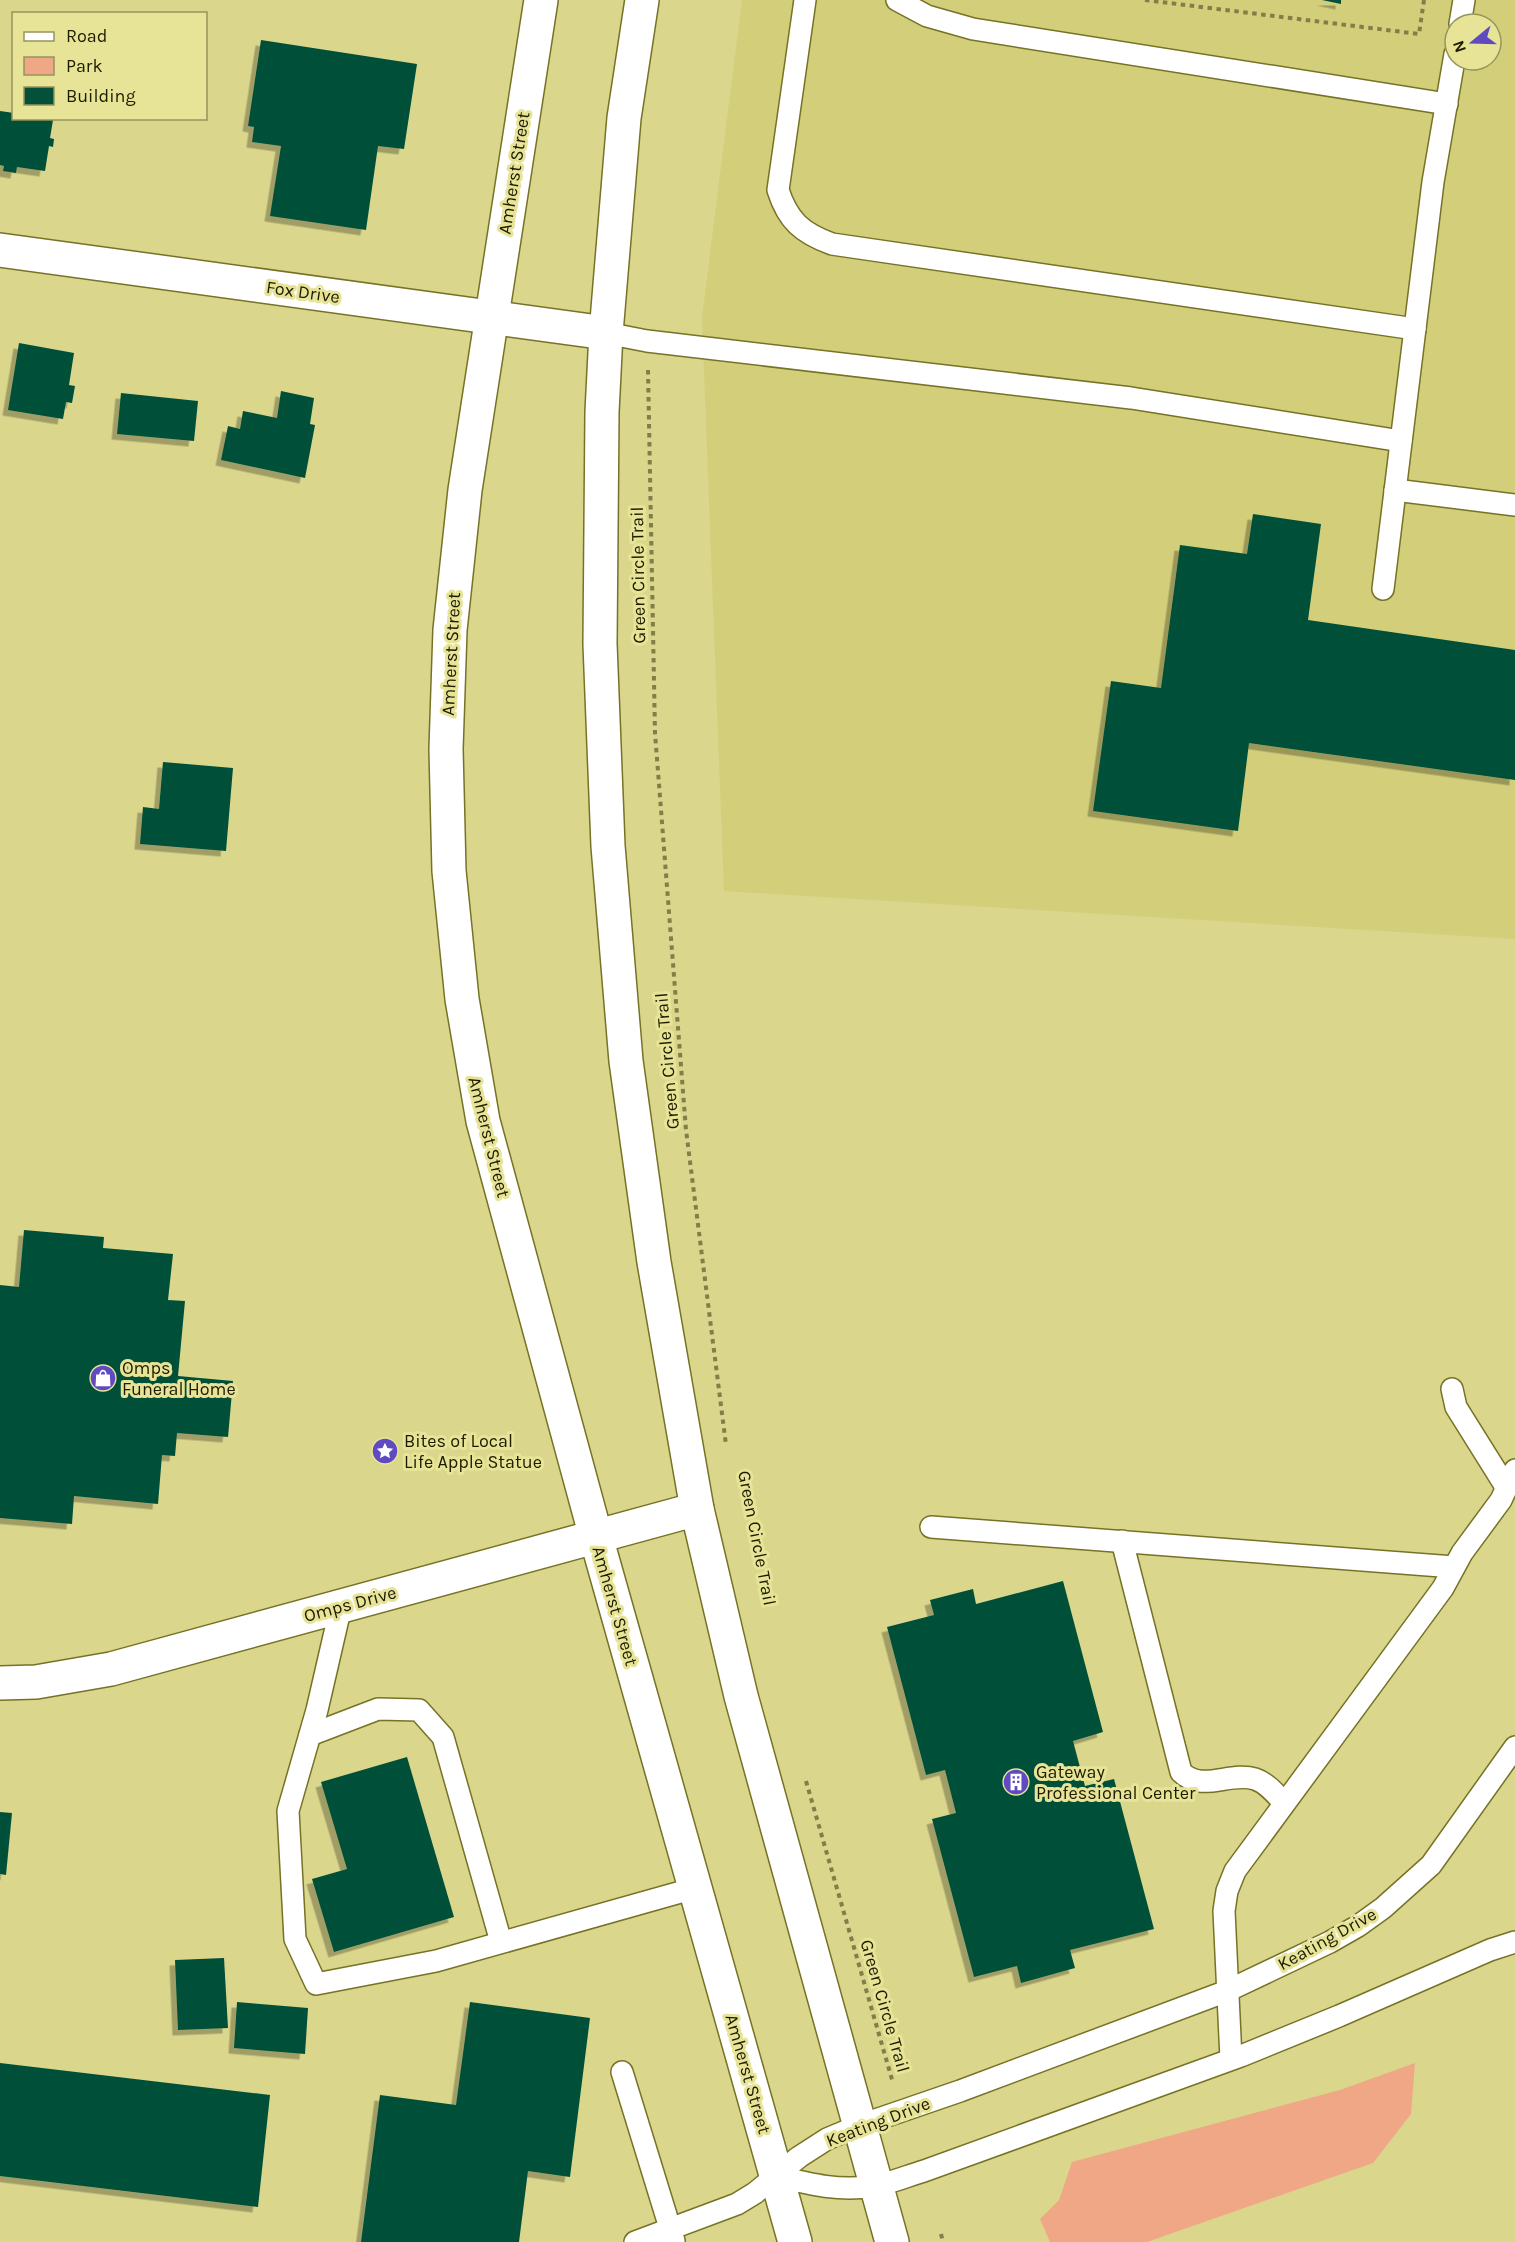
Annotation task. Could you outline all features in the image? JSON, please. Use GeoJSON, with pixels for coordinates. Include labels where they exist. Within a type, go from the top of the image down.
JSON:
{"type":"FeatureCollection","features":[{"type":"Feature","properties":{"kind":"main road","name":"Amherst Street"},"geometry":{"type":"LineString","coordinates":[[541,0],[465,490],[450,630],[446,749],[449,871],[462,999],[483,1121],[596,1537],[795,2242]]}},
{"type":"Feature","properties":{"kind":"main road"},"geometry":{"type":"LineString","coordinates":[[631,0],[636,38]]}},
{"type":"Feature","properties":{"kind":"main road"},"geometry":{"type":"LineString","coordinates":[[642,0],[624,118],[606,333],[602,412],[600,644],[608,846],[630,1085],[654,1262],[697,1509],[741,1696],[858,2126],[892,2242]]}},
{"type":"Feature","properties":{"kind":"main road","name":"Fox Drive"},"geometry":{"type":"LineString","coordinates":[[0,250],[606,333]]}},
{"type":"Feature","properties":{"kind":"main road","name":"Omps Drive"},"geometry":{"type":"LineString","coordinates":[[0,1683],[36,1682],[111,1669],[697,1509]]}},
{"type":"Feature","properties":{"kind":"lane"},"geometry":{"type":"LineString","coordinates":[[805,0],[778,190],[783,206],[793,221],[811,236],[832,244],[1415,329]]}},
{"type":"Feature","properties":{"kind":"lane"},"geometry":{"type":"LineString","coordinates":[[897,0],[927,16],[973,29],[1447,104]]}},
{"type":"Feature","properties":{"kind":"lane"},"geometry":{"type":"LineString","coordinates":[[1383,589],[1433,182],[1452,72]]}},
{"type":"Feature","properties":{"kind":"lane"},"geometry":{"type":"LineString","coordinates":[[606,333],[648,341],[1131,398],[1401,441]]}},
{"type":"Feature","properties":{"kind":"lane"},"geometry":{"type":"LineString","coordinates":[[1395,490],[1515,505]]}},
{"type":"Feature","properties":{"kind":"lane"},"geometry":{"type":"LineString","coordinates":[[1232,2059],[1224,1911],[1227,1891],[1242,1862],[1284,1803],[1443,1588],[1472,1539],[1501,1500],[1510,1479],[1456,1407],[1452,1389]]}},
{"type":"Feature","properties":{"kind":"lane"},"geometry":{"type":"LineString","coordinates":[[931,1527],[1454,1567]]}},
{"type":"Feature","properties":{"kind":"lane"},"geometry":{"type":"LineString","coordinates":[[1122,1541],[1179,1769],[1189,1778],[1207,1782],[1242,1777],[1254,1779],[1270,1788],[1284,1803]]}},
{"type":"Feature","properties":{"kind":"lane"},"geometry":{"type":"LineString","coordinates":[[341,1606],[310,1735],[288,1811],[295,1939],[316,1984],[436,1961],[696,1888]]}},
{"type":"Feature","properties":{"kind":"lane"},"geometry":{"type":"LineString","coordinates":[[310,1735],[378,1709],[419,1710],[443,1737],[501,1942]]}},
{"type":"Feature","properties":{"kind":"lane","name":"Keating Drive"},"geometry":{"type":"LineString","coordinates":[[635,2242],[672,2235],[737,2204],[755,2193],[799,2157],[827,2139],[1227,1991],[1358,1926],[1392,1901],[1431,1865],[1515,1748]]}},
{"type":"Feature","properties":{"kind":"lane"},"geometry":{"type":"LineString","coordinates":[[777,2176],[818,2186],[851,2188],[875,2186],[946,2164],[1232,2059],[1515,1942]]}},
{"type":"Feature","properties":{"kind":"lane"},"geometry":{"type":"LineString","coordinates":[[622,2072],[672,2235]]}},
{"type":"Feature","properties":{"kind":"path"},"geometry":{"type":"LineString","coordinates":[[1145,0],[1419,34],[1424,0]]}},
{"type":"Feature","properties":{"kind":"path","name":"Green Circle Trail"},"geometry":{"type":"LineString","coordinates":[[648,341],[657,757],[686,1130],[727,1452]]}},
{"type":"Feature","properties":{"kind":"path","name":"Green Circle Trail"},"geometry":{"type":"LineString","coordinates":[[805,1777],[894,2086]]}},
{"type":"Feature","properties":{"kind":"path"},"geometry":{"type":"LineString","coordinates":[[941,2234],[943,2242]]}},
{"type":"Feature","properties":{"kind":"shaded area"},"geometry":{"type":"Polygon","coordinates":[[[742,0],[1515,0],[1515,939],[724,891],[702,318],[742,0]]]}},
{"type":"Feature","properties":{"kind":"green space"},"geometry":{"type":"Polygon","coordinates":[[[1415,2063],[1411,2114],[1373,2163],[1147,2242],[1050,2242],[1040,2219],[1059,2200],[1072,2162],[1340,2090],[1415,2063]]]}},
{"type":"Feature","properties":{"kind":"building"},"geometry":{"type":"Polygon","coordinates":[[[1322,0],[1341,0],[1341,4],[1322,0]]]}},
{"type":"Feature","properties":{"kind":"building"},"geometry":{"type":"Polygon","coordinates":[[[261,40],[417,64],[404,149],[378,146],[366,230],[270,216],[281,146],[252,142],[254,127],[248,126],[261,40]]]}},
{"type":"Feature","properties":{"kind":"building"},"geometry":{"type":"Polygon","coordinates":[[[0,111],[12,113],[12,120],[53,120],[50,138],[54,139],[53,147],[49,146],[45,171],[17,167],[16,173],[3,171],[4,166],[0,165],[0,111]]]}},
{"type":"Feature","properties":{"kind":"building"},"geometry":{"type":"Polygon","coordinates":[[[19,343],[74,353],[69,385],[75,386],[72,403],[66,402],[63,419],[8,410],[19,343]]]}},
{"type":"Feature","properties":{"kind":"building"},"geometry":{"type":"Polygon","coordinates":[[[281,391],[314,398],[310,424],[315,425],[305,478],[221,460],[228,426],[240,429],[243,411],[277,418],[281,391]]]}},
{"type":"Feature","properties":{"kind":"building"},"geometry":{"type":"Polygon","coordinates":[[[121,393],[198,401],[194,441],[117,434],[121,393]]]}},
{"type":"Feature","properties":{"kind":"building"},"geometry":{"type":"Polygon","coordinates":[[[1253,514],[1321,524],[1308,620],[1515,650],[1515,780],[1249,743],[1238,831],[1093,811],[1111,681],[1161,688],[1180,545],[1247,554],[1253,514]]]}},
{"type":"Feature","properties":{"kind":"building"},"geometry":{"type":"Polygon","coordinates":[[[163,762],[233,768],[226,851],[140,844],[143,807],[159,809],[163,762]]]}},
{"type":"Feature","properties":{"kind":"building","name":"Omps Funeral Home"},"geometry":{"type":"Polygon","coordinates":[[[24,1230],[104,1237],[103,1248],[173,1254],[168,1300],[185,1301],[178,1376],[233,1381],[228,1437],[177,1433],[175,1456],[162,1455],[158,1504],[74,1496],[72,1524],[0,1518],[0,1285],[19,1287],[24,1230]]]}},
{"type":"Feature","properties":{"kind":"building","name":"Gateway Professional Center"},"geometry":{"type":"Polygon","coordinates":[[[1063,1581],[1103,1732],[1073,1741],[1085,1786],[1114,1779],[1154,1929],[1070,1950],[1075,1968],[1021,1983],[1017,1966],[974,1977],[932,1819],[956,1813],[945,1770],[926,1775],[887,1627],[934,1615],[930,1600],[973,1589],[976,1604],[1063,1581]]]}},
{"type":"Feature","properties":{"kind":"building"},"geometry":{"type":"Polygon","coordinates":[[[407,1757],[454,1917],[334,1952],[312,1879],[347,1869],[321,1782],[407,1757]]]}},
{"type":"Feature","properties":{"kind":"building"},"geometry":{"type":"Polygon","coordinates":[[[0,1812],[12,1813],[6,1875],[0,1874],[0,1812]]]}},
{"type":"Feature","properties":{"kind":"building"},"geometry":{"type":"Polygon","coordinates":[[[224,1958],[228,2028],[178,2030],[175,1960],[224,1958]]]}},
{"type":"Feature","properties":{"kind":"building"},"geometry":{"type":"Polygon","coordinates":[[[237,2002],[308,2008],[305,2054],[234,2048],[237,2002]]]}},
{"type":"Feature","properties":{"kind":"building"},"geometry":{"type":"Polygon","coordinates":[[[470,2002],[590,2018],[570,2177],[528,2171],[519,2242],[361,2242],[380,2095],[456,2105],[470,2002]]]}},
{"type":"Feature","properties":{"kind":"building"},"geometry":{"type":"Polygon","coordinates":[[[0,2063],[270,2095],[258,2207],[0,2176],[0,2063]]]}},
{"type":"Feature","properties":{"kind":"place","name":"Omps Funeral Home"},"geometry":{"type":"Point","coordinates":[103,1378]}},
{"type":"Feature","properties":{"kind":"place","name":"Bites of Local Life Apple Statue"},"geometry":{"type":"Point","coordinates":[385,1451]}},
{"type":"Feature","properties":{"kind":"place","name":"Gateway Professional Center"},"geometry":{"type":"Point","coordinates":[1016,1782]}}]}
